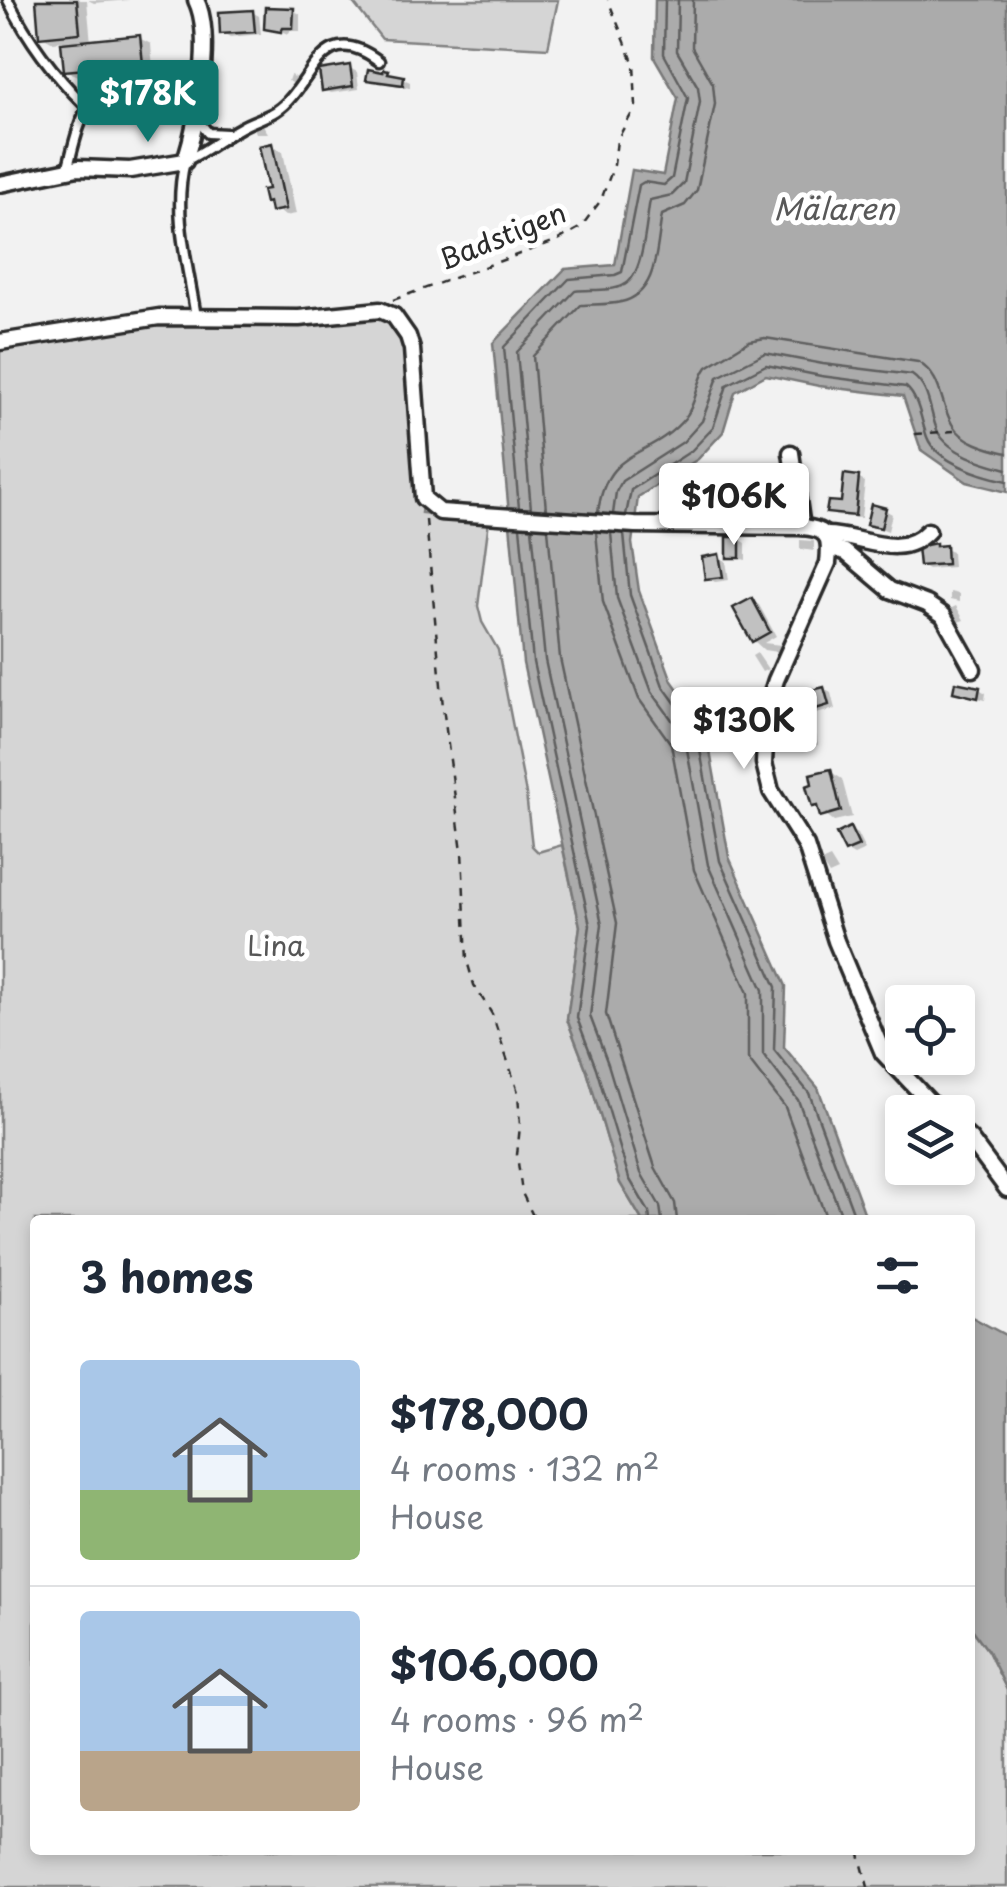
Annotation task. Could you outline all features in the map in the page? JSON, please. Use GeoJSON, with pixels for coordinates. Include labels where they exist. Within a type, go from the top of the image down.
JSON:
{"type":"FeatureCollection","features":[{"type":"Feature","properties":{"kind":"street"},"geometry":{"type":"LineString","coordinates":[[0,184],[67,170],[130,170],[185,161],[196,118],[204,28],[196,0]]}},
{"type":"Feature","properties":{"kind":"street"},"geometry":{"type":"LineString","coordinates":[[0,342],[159,317],[298,318],[380,310],[394,316],[412,349],[423,498],[440,512],[509,519],[818,528],[828,541],[890,590],[927,604],[943,615],[973,668]]}},
{"type":"Feature","properties":{"kind":"street"},"geometry":{"type":"LineString","coordinates":[[792,453],[802,528]]}},
{"type":"Feature","properties":{"kind":"street"},"geometry":{"type":"LineString","coordinates":[[828,541],[848,535],[899,547],[917,542],[928,531]]}},
{"type":"Feature","properties":{"kind":"street"},"geometry":{"type":"LineString","coordinates":[[828,541],[828,563],[776,680],[768,708],[764,762],[771,791],[806,846],[829,922],[883,1053],[922,1095]]}},
{"type":"Feature","properties":{"kind":"street"},"geometry":{"type":"LineString","coordinates":[[975,1146],[1007,1188]]}},
{"type":"Feature","properties":{"kind":"lane"},"geometry":{"type":"LineString","coordinates":[[8,0],[62,83],[85,105]]}},
{"type":"Feature","properties":{"kind":"lane"},"geometry":{"type":"LineString","coordinates":[[196,317],[179,218],[179,186],[185,161],[287,102],[322,54],[349,48],[367,52],[379,61]]}},
{"type":"Feature","properties":{"kind":"lane"},"geometry":{"type":"LineString","coordinates":[[67,170],[85,105],[112,82],[137,78],[198,89]]}},
{"type":"Feature","properties":{"kind":"lane"},"geometry":{"type":"LineString","coordinates":[[196,118],[214,135],[232,133]]}},
{"type":"Feature","properties":{"kind":"path","name":"Badstigen"},"geometry":{"type":"LineString","coordinates":[[380,310],[396,298],[558,240],[581,227],[600,200],[614,165],[617,140],[636,106],[634,64],[608,0]]}},
{"type":"Feature","properties":{"kind":"path"},"geometry":{"type":"LineString","coordinates":[[915,434],[954,431]]}},
{"type":"Feature","properties":{"kind":"path"},"geometry":{"type":"LineString","coordinates":[[423,498],[442,706],[462,851],[467,961],[474,985],[492,1014],[518,1092],[517,1155],[522,1193],[533,1215]]}},
{"type":"Feature","properties":{"kind":"path"},"geometry":{"type":"LineString","coordinates":[[859,1855],[868,1887]]}},
{"type":"Feature","properties":{"kind":"green space"},"geometry":{"type":"Polygon","coordinates":[[[351,0],[558,0],[548,48],[382,39],[351,0]]]}},
{"type":"Feature","properties":{"kind":"green space","name":"Lina"},"geometry":{"type":"Polygon","coordinates":[[[380,310],[408,336],[423,498],[421,513],[489,520],[478,606],[498,650],[532,846],[538,852],[562,845],[580,926],[567,1019],[587,1071],[620,1183],[639,1215],[30,1215],[30,1855],[975,1855],[975,1633],[1007,1690],[1007,1887],[0,1887],[0,342],[159,317],[380,310]]]}},
{"type":"Feature","properties":{"kind":"water","name":"Mälaren"},"geometry":{"type":"Polygon","coordinates":[[[655,0],[1007,0],[1007,492],[967,482],[921,450],[903,396],[766,375],[735,392],[723,432],[698,459],[638,497],[632,543],[639,591],[672,681],[706,729],[729,857],[786,986],[784,1047],[818,1088],[865,1215],[639,1215],[620,1183],[587,1071],[567,1019],[580,926],[523,663],[493,343],[565,269],[615,265],[632,170],[663,175],[678,98],[654,57],[655,0]]]}},
{"type":"Feature","properties":{"kind":"water"},"geometry":{"type":"Polygon","coordinates":[[[975,1319],[1007,1336],[1007,1690],[975,1633],[975,1319]]]}},
{"type":"Feature","properties":{"kind":"building"},"geometry":{"type":"Polygon","coordinates":[[[36,0],[77,0],[80,33],[39,37],[36,0]]]}},
{"type":"Feature","properties":{"kind":"building"},"geometry":{"type":"Polygon","coordinates":[[[265,7],[294,8],[293,28],[283,28],[281,32],[264,29],[265,7]]]}},
{"type":"Feature","properties":{"kind":"building"},"geometry":{"type":"Polygon","coordinates":[[[253,10],[255,32],[220,34],[219,12],[253,10]]]}},
{"type":"Feature","properties":{"kind":"building"},"geometry":{"type":"Polygon","coordinates":[[[140,35],[143,64],[64,71],[61,43],[140,35]]]}},
{"type":"Feature","properties":{"kind":"building"},"geometry":{"type":"Polygon","coordinates":[[[350,65],[353,86],[322,91],[319,70],[350,65]]]}},
{"type":"Feature","properties":{"kind":"building"},"geometry":{"type":"Polygon","coordinates":[[[368,69],[384,69],[404,76],[403,85],[366,80],[368,69]]]}},
{"type":"Feature","properties":{"kind":"building"},"geometry":{"type":"Polygon","coordinates":[[[272,143],[286,209],[271,212],[262,190],[268,189],[259,146],[272,143]]]}},
{"type":"Feature","properties":{"kind":"building"},"geometry":{"type":"Polygon","coordinates":[[[844,474],[859,476],[855,516],[826,513],[828,501],[841,502],[844,474]]]}},
{"type":"Feature","properties":{"kind":"building"},"geometry":{"type":"Polygon","coordinates":[[[709,489],[735,489],[734,513],[709,513],[709,489]]]}},
{"type":"Feature","properties":{"kind":"building"},"geometry":{"type":"Polygon","coordinates":[[[871,504],[886,508],[881,528],[866,525],[871,504]]]}},
{"type":"Feature","properties":{"kind":"building"},"geometry":{"type":"Polygon","coordinates":[[[727,537],[740,537],[740,558],[727,558],[727,537]]]}},
{"type":"Feature","properties":{"kind":"building"},"geometry":{"type":"Polygon","coordinates":[[[946,545],[947,564],[919,566],[917,547],[946,545]]]}},
{"type":"Feature","properties":{"kind":"building"},"geometry":{"type":"Polygon","coordinates":[[[719,554],[723,577],[705,579],[702,557],[719,554]]]}},
{"type":"Feature","properties":{"kind":"building"},"geometry":{"type":"Polygon","coordinates":[[[752,598],[770,632],[752,642],[733,608],[752,598]]]}},
{"type":"Feature","properties":{"kind":"building"},"geometry":{"type":"Polygon","coordinates":[[[955,682],[980,687],[978,698],[953,692],[955,682]]]}},
{"type":"Feature","properties":{"kind":"building"},"geometry":{"type":"Polygon","coordinates":[[[824,687],[829,705],[806,712],[801,693],[824,687]]]}},
{"type":"Feature","properties":{"kind":"building"},"geometry":{"type":"Polygon","coordinates":[[[810,728],[812,742],[792,745],[790,731],[810,728]]]}},
{"type":"Feature","properties":{"kind":"building"},"geometry":{"type":"Polygon","coordinates":[[[831,769],[841,811],[820,817],[817,806],[812,807],[806,786],[812,784],[810,774],[831,769]]]}},
{"type":"Feature","properties":{"kind":"building"},"geometry":{"type":"Polygon","coordinates":[[[850,827],[859,846],[845,852],[836,834],[850,827]]]}}]}
